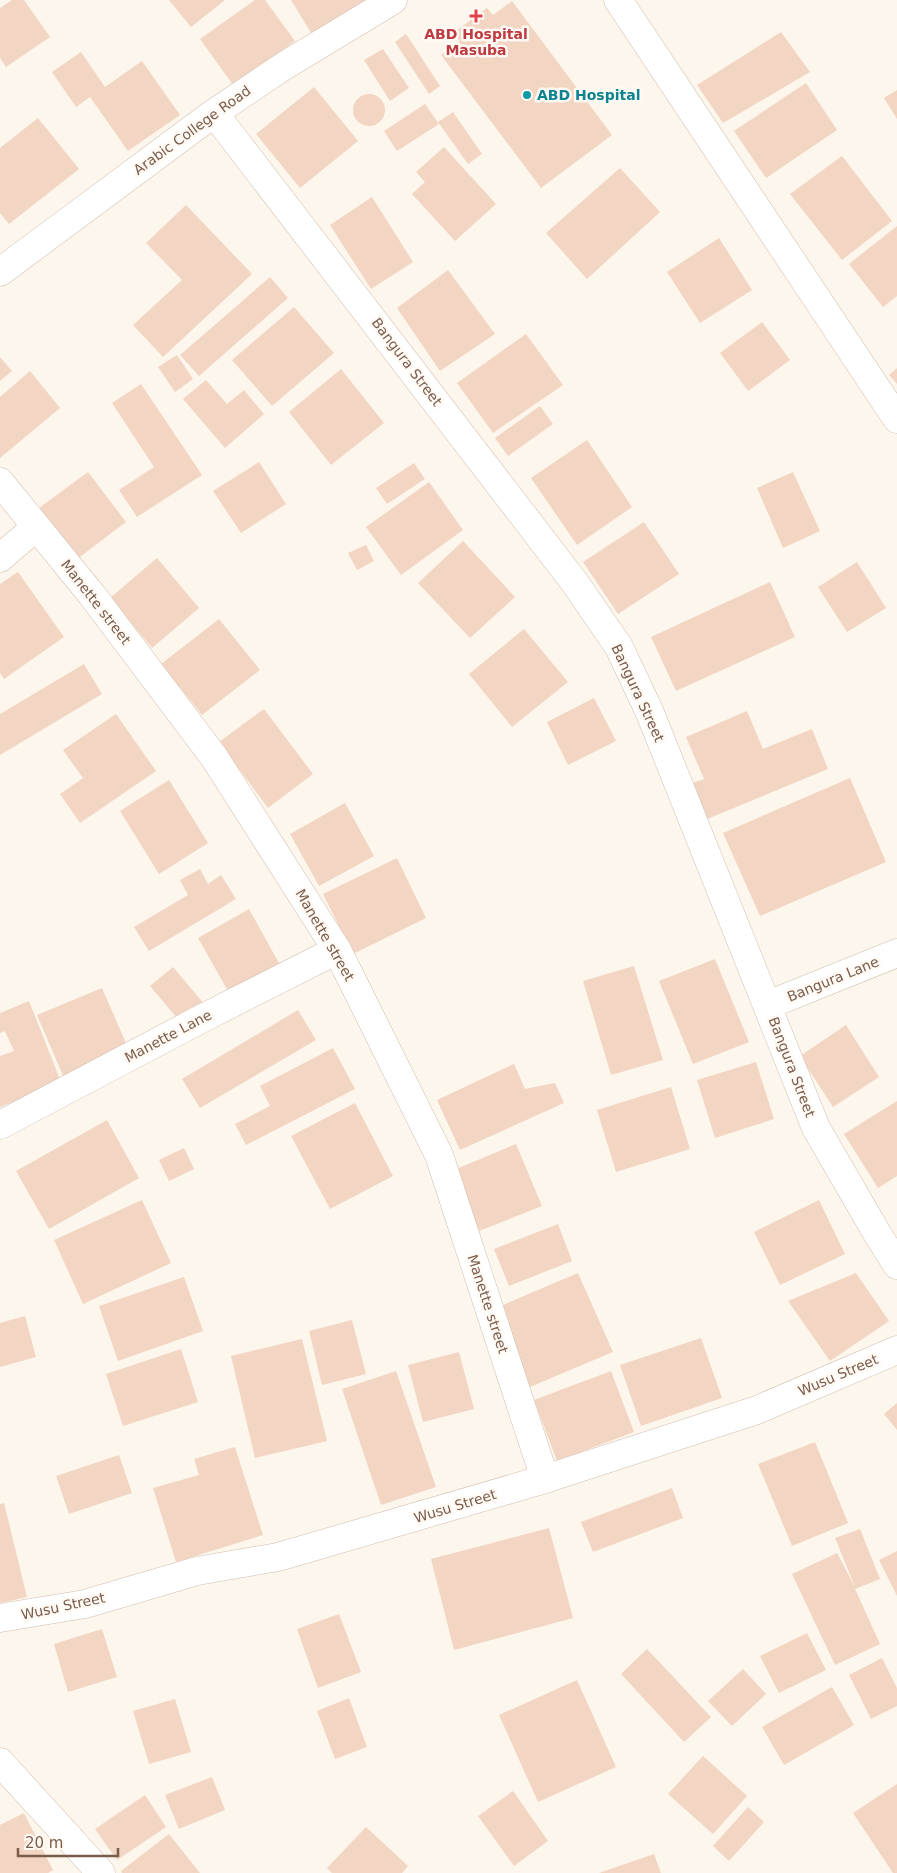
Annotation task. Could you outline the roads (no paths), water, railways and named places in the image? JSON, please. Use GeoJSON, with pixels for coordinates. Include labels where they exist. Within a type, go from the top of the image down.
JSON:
{"type":"FeatureCollection","features":[{"type":"Feature","properties":{"kind":"street","name":"Arabic College Road"},"geometry":{"type":"LineString","coordinates":[[0,272],[214,113],[284,66],[392,0]]}},
{"type":"Feature","properties":{"kind":"street"},"geometry":{"type":"LineString","coordinates":[[618,0],[897,419]]}},
{"type":"Feature","properties":{"kind":"street","name":"Bangura Street"},"geometry":{"type":"LineString","coordinates":[[214,113],[575,583],[619,647],[650,713],[816,1128],[897,1265]]}},
{"type":"Feature","properties":{"kind":"street","name":"Manette street"},"geometry":{"type":"LineString","coordinates":[[0,482],[92,595],[214,757],[337,950],[439,1155],[545,1479]]}},
{"type":"Feature","properties":{"kind":"street"},"geometry":{"type":"LineString","coordinates":[[0,558],[36,527]]}},
{"type":"Feature","properties":{"kind":"street","name":"Manette Lane"},"geometry":{"type":"LineString","coordinates":[[0,1126],[190,1024],[337,950]]}},
{"type":"Feature","properties":{"kind":"street","name":"Bangura Lane"},"geometry":{"type":"LineString","coordinates":[[768,1005],[897,953]]}},
{"type":"Feature","properties":{"kind":"street","name":"Wusu Street"},"geometry":{"type":"LineString","coordinates":[[0,1618],[85,1604],[197,1571],[278,1557],[545,1479],[757,1410],[897,1350]]}},
{"type":"Feature","properties":{"kind":"street"},"geometry":{"type":"LineString","coordinates":[[0,1762],[102,1873]]}},
{"type":"Feature","properties":{"kind":"place","name":"ABD Hospital Masuba"},"geometry":{"type":"Point","coordinates":[476,16]}},
{"type":"Feature","properties":{"kind":"place","name":"ABD Hospital"},"geometry":{"type":"Point","coordinates":[527,95]}}]}
